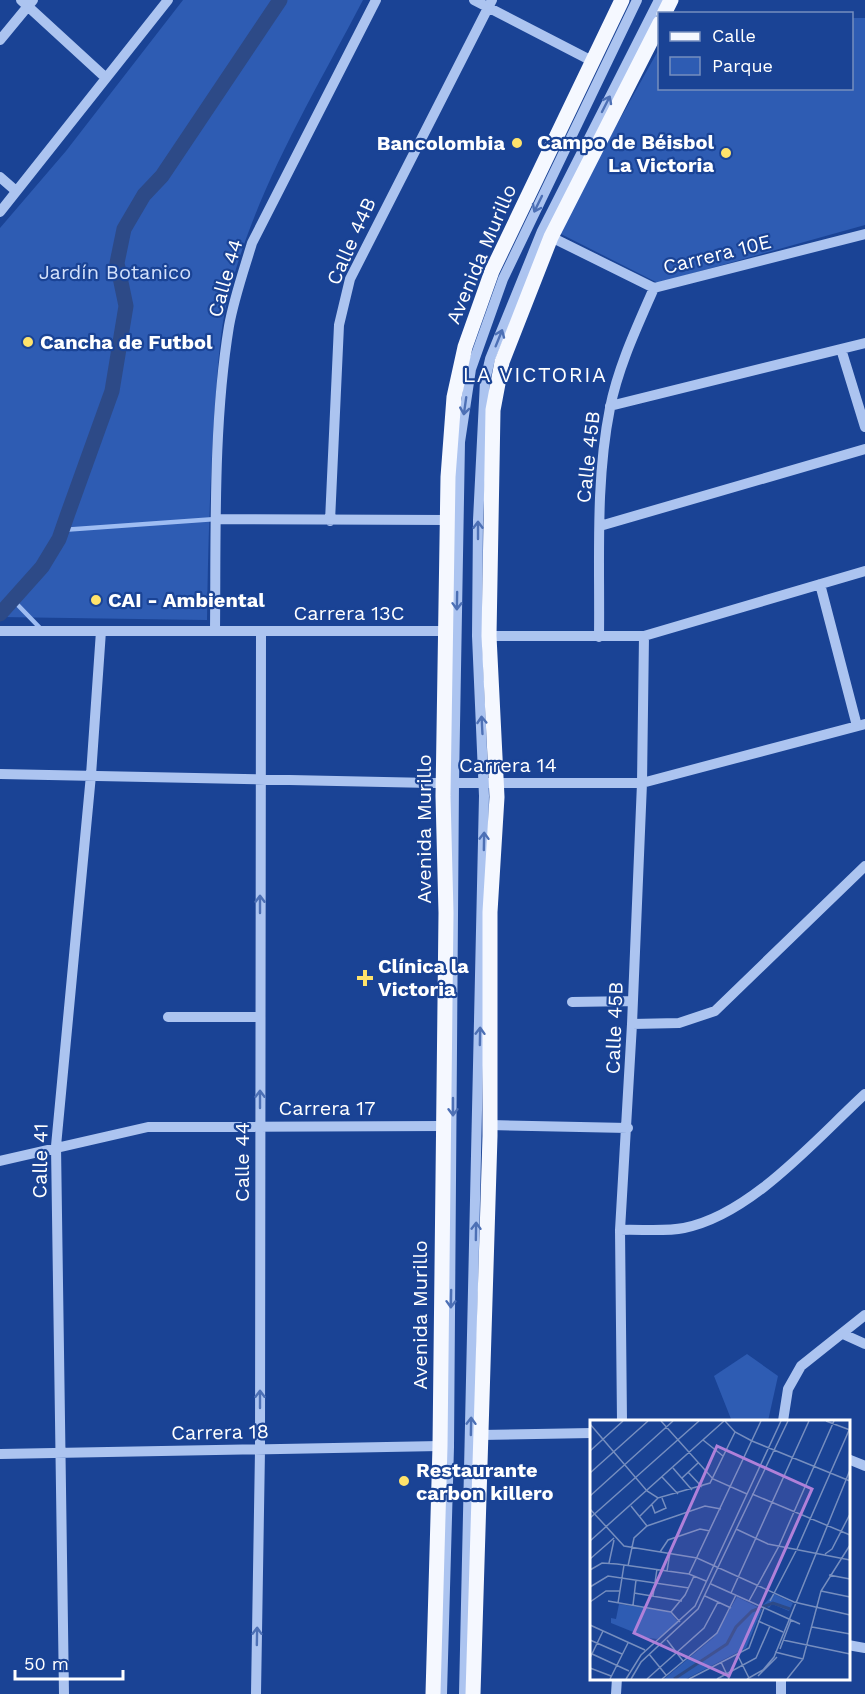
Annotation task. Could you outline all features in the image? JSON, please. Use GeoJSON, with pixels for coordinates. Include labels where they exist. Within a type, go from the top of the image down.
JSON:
{"type":"FeatureCollection","features":[{"type":"Feature","properties":{"kind":"main road","name":"Avenida Murillo"},"geometry":{"type":"LineString","coordinates":[[433,1694],[440,1446],[448,783],[446,631],[448,477],[454,397],[468,339],[492,271],[622,0]]}},
{"type":"Feature","properties":{"kind":"main road"},"geometry":{"type":"LineString","coordinates":[[473,1694],[490,1125],[489,636],[493,410],[502,362],[551,237],[658,27]]}},
{"type":"Feature","properties":{"kind":"street"},"geometry":{"type":"LineString","coordinates":[[0,212],[168,0]]}},
{"type":"Feature","properties":{"kind":"street","name":"Calle 44"},"geometry":{"type":"LineString","coordinates":[[215,631],[216,519],[223,373],[229,325],[239,283],[252,243],[376,0]]}},
{"type":"Feature","properties":{"kind":"street"},"geometry":{"type":"LineString","coordinates":[[474,0],[490,4],[592,61]]}},
{"type":"Feature","properties":{"kind":"street"},"geometry":{"type":"LineString","coordinates":[[442,1694],[449,1447],[448,783],[460,442],[471,369],[503,279],[637,0]]}},
{"type":"Feature","properties":{"kind":"street"},"geometry":{"type":"LineString","coordinates":[[464,1694],[478,1136],[491,784],[477,625],[478,520],[485,381],[490,358],[542,231],[659,0]]}},
{"type":"Feature","properties":{"kind":"street"},"geometry":{"type":"LineString","coordinates":[[0,40],[27,2],[106,78]]}},
{"type":"Feature","properties":{"kind":"street","name":"Calle 44B"},"geometry":{"type":"LineString","coordinates":[[330,521],[339,325],[350,279],[490,4]]}},
{"type":"Feature","properties":{"kind":"street"},"geometry":{"type":"LineString","coordinates":[[0,177],[16,191]]}},
{"type":"Feature","properties":{"kind":"street","name":"Carrera 10E"},"geometry":{"type":"LineString","coordinates":[[551,237],[654,288],[865,234]]}},
{"type":"Feature","properties":{"kind":"street","name":"Calle 45B"},"geometry":{"type":"LineString","coordinates":[[599,637],[602,461],[610,406],[628,349],[654,288]]}},
{"type":"Feature","properties":{"kind":"street"},"geometry":{"type":"LineString","coordinates":[[610,406],[865,343]]}},
{"type":"Feature","properties":{"kind":"street"},"geometry":{"type":"LineString","coordinates":[[841,349],[865,427]]}},
{"type":"Feature","properties":{"kind":"street"},"geometry":{"type":"LineString","coordinates":[[600,526],[865,449]]}},
{"type":"Feature","properties":{"kind":"street"},"geometry":{"type":"LineString","coordinates":[[216,519],[448,520]]}},
{"type":"Feature","properties":{"kind":"street"},"geometry":{"type":"LineString","coordinates":[[489,636],[644,636],[865,571]]}},
{"type":"Feature","properties":{"kind":"street"},"geometry":{"type":"LineString","coordinates":[[820,584],[861,725]]}},
{"type":"Feature","properties":{"kind":"street","name":"Carrera 13C"},"geometry":{"type":"LineString","coordinates":[[0,631],[446,631]]}},
{"type":"Feature","properties":{"kind":"street","name":"Calle 41"},"geometry":{"type":"LineString","coordinates":[[64,1694],[56,1146],[91,775],[101,631]]}},
{"type":"Feature","properties":{"kind":"street","name":"Calle 44"},"geometry":{"type":"LineString","coordinates":[[256,1694],[260,1450],[261,631]]}},
{"type":"Feature","properties":{"kind":"street","name":"Calle 45B"},"geometry":{"type":"LineString","coordinates":[[622,1420],[620,1230],[628,1128],[642,783],[644,636]]}},
{"type":"Feature","properties":{"kind":"street","name":"Carrera 14"},"geometry":{"type":"LineString","coordinates":[[0,774],[491,784],[642,783],[861,725]]}},
{"type":"Feature","properties":{"kind":"street"},"geometry":{"type":"LineString","coordinates":[[632,1024],[680,1023],[716,1011],[865,866]]}},
{"type":"Feature","properties":{"kind":"street"},"geometry":{"type":"LineString","coordinates":[[572,1002],[633,1001]]}},
{"type":"Feature","properties":{"kind":"street"},"geometry":{"type":"LineString","coordinates":[[168,1017],[260,1017]]}},
{"type":"Feature","properties":{"kind":"street"},"geometry":{"type":"LineString","coordinates":[[620,1230],[683,1228],[724,1215],[750,1200],[865,1094]]}},
{"type":"Feature","properties":{"kind":"street"},"geometry":{"type":"LineString","coordinates":[[490,1125],[628,1128]]}},
{"type":"Feature","properties":{"kind":"street","name":"Carrera 17"},"geometry":{"type":"LineString","coordinates":[[0,1161],[56,1146],[148,1127],[443,1126]]}},
{"type":"Feature","properties":{"kind":"street"},"geometry":{"type":"LineString","coordinates":[[783,1420],[788,1389],[801,1366],[865,1315]]}},
{"type":"Feature","properties":{"kind":"street"},"geometry":{"type":"LineString","coordinates":[[843,1334],[865,1344]]}},
{"type":"Feature","properties":{"kind":"street"},"geometry":{"type":"LineString","coordinates":[[481,1435],[590,1433]]}},
{"type":"Feature","properties":{"kind":"street","name":"Carrera 18"},"geometry":{"type":"LineString","coordinates":[[0,1454],[440,1446]]}},
{"type":"Feature","properties":{"kind":"street"},"geometry":{"type":"LineString","coordinates":[[850,1459],[865,1466]]}},
{"type":"Feature","properties":{"kind":"street"},"geometry":{"type":"LineString","coordinates":[[850,1645],[865,1648]]}},
{"type":"Feature","properties":{"kind":"street"},"geometry":{"type":"LineString","coordinates":[[616,1694],[617,1679]]}},
{"type":"Feature","properties":{"kind":"green space","name":"Jardín Botanico"},"geometry":{"type":"Polygon","coordinates":[[[183,0],[363,0],[286,145],[269,182],[239,259],[228,298],[221,338],[215,406],[207,620],[0,617],[0,228],[66,151],[183,0]]]}},
{"type":"Feature","properties":{"kind":"green space"},"geometry":{"type":"Polygon","coordinates":[[[853,18],[865,18],[865,225],[658,283],[557,232],[658,51],[658,90],[853,90],[853,18]]]}},
{"type":"Feature","properties":{"kind":"green space"},"geometry":{"type":"Polygon","coordinates":[[[747,1354],[778,1376],[768,1420],[731,1419],[714,1376],[747,1354]]]}},
{"type":"Feature","properties":{"kind":"waterway"},"geometry":{"type":"LineString","coordinates":[[0,614],[42,567],[59,539],[112,391],[126,306],[117,263],[124,229],[144,195],[162,176],[280,0]]}},
{"type":"Feature","properties":{"kind":"waterway"},"geometry":{"type":"LineString","coordinates":[[62,530],[216,519]]}},
{"type":"Feature","properties":{"kind":"waterway"},"geometry":{"type":"LineString","coordinates":[[13,600],[41,629]]}},
{"type":"Feature","properties":{"kind":"place","name":"Bancolombia"},"geometry":{"type":"Point","coordinates":[517,143]}},
{"type":"Feature","properties":{"kind":"place","name":"Campo de Béisbol La Victoria"},"geometry":{"type":"Point","coordinates":[726,153]}},
{"type":"Feature","properties":{"kind":"place","name":"Cancha de Futbol"},"geometry":{"type":"Point","coordinates":[28,342]}},
{"type":"Feature","properties":{"kind":"place","name":"CAI - Ambiental"},"geometry":{"type":"Point","coordinates":[96,600]}},
{"type":"Feature","properties":{"kind":"place","name":"Clínica la Victoria"},"geometry":{"type":"Point","coordinates":[365,978]}},
{"type":"Feature","properties":{"kind":"place","name":"Restaurante carbon killero"},"geometry":{"type":"Point","coordinates":[404,1481]}},
{"type":"Feature","properties":{"kind":"district","name":"LA VICTORIA"},"geometry":{"type":"Point","coordinates":[535,374]}}]}
